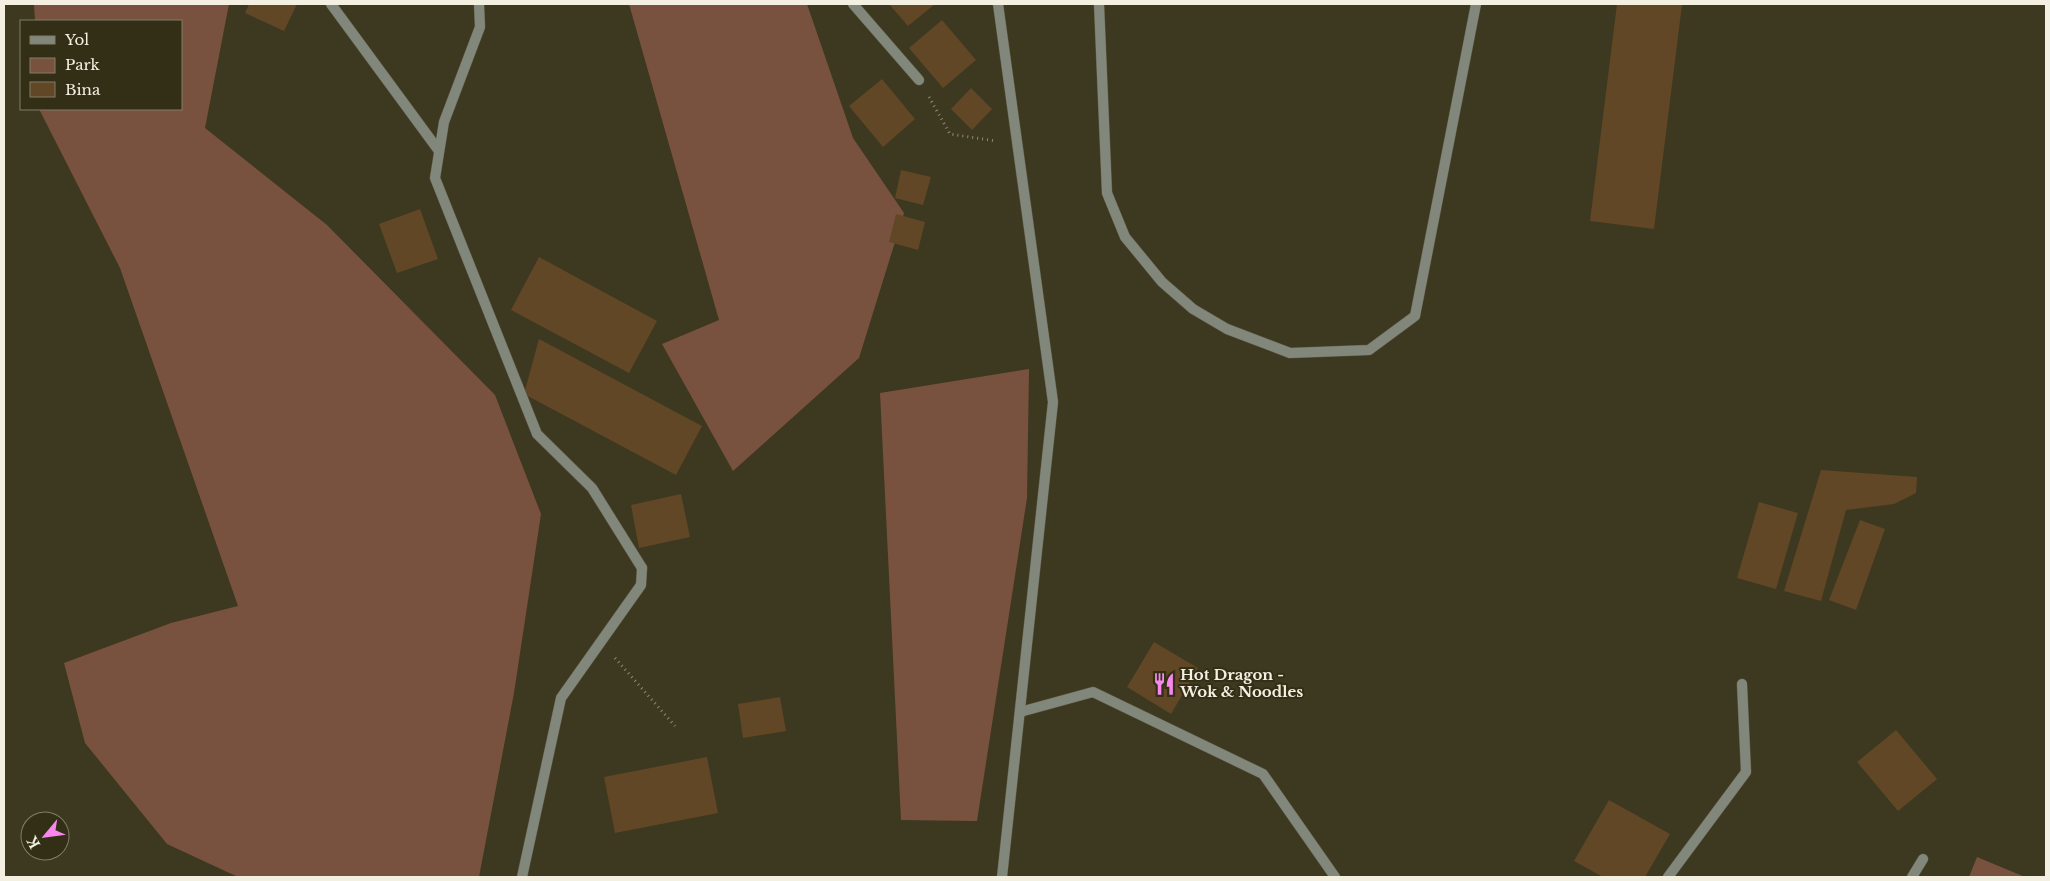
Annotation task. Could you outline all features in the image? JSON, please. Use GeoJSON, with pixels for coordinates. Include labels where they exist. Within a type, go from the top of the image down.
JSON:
{"type":"FeatureCollection","features":[{"type":"Feature","properties":{"kind":"street"},"geometry":{"type":"LineString","coordinates":[[331,4],[439,151]]}},
{"type":"Feature","properties":{"kind":"street"},"geometry":{"type":"LineString","coordinates":[[479,4],[480,26],[444,122],[434,178],[537,434],[592,488],[642,568],[641,585],[561,698],[522,877]]}},
{"type":"Feature","properties":{"kind":"street"},"geometry":{"type":"LineString","coordinates":[[853,4],[919,80]]}},
{"type":"Feature","properties":{"kind":"street"},"geometry":{"type":"LineString","coordinates":[[998,4],[1053,402],[1002,877]]}},
{"type":"Feature","properties":{"kind":"street"},"geometry":{"type":"LineString","coordinates":[[1099,4],[1107,193],[1125,237],[1162,282],[1193,309],[1227,329],[1290,353],[1369,350],[1415,316],[1476,4]]}},
{"type":"Feature","properties":{"kind":"street"},"geometry":{"type":"LineString","coordinates":[[1668,877],[1746,772],[1742,684]]}},
{"type":"Feature","properties":{"kind":"street"},"geometry":{"type":"LineString","coordinates":[[1020,712],[1093,692],[1263,774],[1334,877]]}},
{"type":"Feature","properties":{"kind":"street"},"geometry":{"type":"LineString","coordinates":[[1912,877],[1923,859]]}},
{"type":"Feature","properties":{"kind":"path"},"geometry":{"type":"LineString","coordinates":[[919,80],[950,134],[1017,145]]}},
{"type":"Feature","properties":{"kind":"path"},"geometry":{"type":"LineString","coordinates":[[601,642],[675,726]]}},
{"type":"Feature","properties":{"kind":"green space"},"geometry":{"type":"Polygon","coordinates":[[[34,4],[229,4],[205,128],[327,225],[495,395],[541,514],[514,693],[479,877],[238,877],[167,844],[85,743],[64,663],[171,623],[238,606],[120,268],[40,110],[182,110],[182,20],[35,20],[34,4]]]}},
{"type":"Feature","properties":{"kind":"green space"},"geometry":{"type":"Polygon","coordinates":[[[629,4],[807,4],[853,138],[904,213],[859,358],[733,471],[662,344],[719,320],[629,4]]]}},
{"type":"Feature","properties":{"kind":"green space"},"geometry":{"type":"Polygon","coordinates":[[[1029,369],[1027,498],[977,821],[901,820],[880,393],[1029,369]]]}},
{"type":"Feature","properties":{"kind":"green space"},"geometry":{"type":"Polygon","coordinates":[[[1977,857],[2025,877],[1969,877],[1977,857]]]}},
{"type":"Feature","properties":{"kind":"building"},"geometry":{"type":"Polygon","coordinates":[[[249,4],[297,4],[284,31],[245,13],[249,4]]]}},
{"type":"Feature","properties":{"kind":"building"},"geometry":{"type":"Polygon","coordinates":[[[889,4],[935,4],[908,26],[889,4]]]}},
{"type":"Feature","properties":{"kind":"building"},"geometry":{"type":"Polygon","coordinates":[[[1617,4],[1682,5],[1654,229],[1590,221],[1617,4]]]}},
{"type":"Feature","properties":{"kind":"building"},"geometry":{"type":"Polygon","coordinates":[[[942,20],[976,60],[943,88],[909,48],[942,20]]]}},
{"type":"Feature","properties":{"kind":"building"},"geometry":{"type":"Polygon","coordinates":[[[882,79],[915,119],[883,147],[849,106],[882,79]]]}},
{"type":"Feature","properties":{"kind":"building"},"geometry":{"type":"Polygon","coordinates":[[[971,88],[992,109],[972,130],[951,109],[971,88]]]}},
{"type":"Feature","properties":{"kind":"building"},"geometry":{"type":"Polygon","coordinates":[[[901,170],[931,177],[923,205],[895,198],[901,170]]]}},
{"type":"Feature","properties":{"kind":"building"},"geometry":{"type":"Polygon","coordinates":[[[420,209],[438,259],[397,273],[379,224],[420,209]]]}},
{"type":"Feature","properties":{"kind":"building"},"geometry":{"type":"Polygon","coordinates":[[[896,214],[925,222],[918,250],[889,242],[896,214]]]}},
{"type":"Feature","properties":{"kind":"building"},"geometry":{"type":"Polygon","coordinates":[[[539,257],[657,321],[629,373],[511,310],[539,257]]]}},
{"type":"Feature","properties":{"kind":"building"},"geometry":{"type":"Polygon","coordinates":[[[539,339],[702,426],[676,475],[524,394],[539,339]]]}},
{"type":"Feature","properties":{"kind":"building"},"geometry":{"type":"Polygon","coordinates":[[[1821,470],[1917,477],[1916,493],[1894,504],[1846,510],[1821,601],[1784,591],[1821,470]]]}},
{"type":"Feature","properties":{"kind":"building"},"geometry":{"type":"Polygon","coordinates":[[[681,494],[690,537],[639,548],[631,505],[681,494]]]}},
{"type":"Feature","properties":{"kind":"building"},"geometry":{"type":"Polygon","coordinates":[[[1759,502],[1798,513],[1776,589],[1737,578],[1759,502]]]}},
{"type":"Feature","properties":{"kind":"building"},"geometry":{"type":"Polygon","coordinates":[[[1860,520],[1885,529],[1856,610],[1829,600],[1860,520]]]}},
{"type":"Feature","properties":{"kind":"building"},"geometry":{"type":"Polygon","coordinates":[[[1154,642],[1198,668],[1171,714],[1127,687],[1154,642]]]}},
{"type":"Feature","properties":{"kind":"building"},"geometry":{"type":"Polygon","coordinates":[[[780,697],[786,731],[743,738],[738,704],[780,697]]]}},
{"type":"Feature","properties":{"kind":"building"},"geometry":{"type":"Polygon","coordinates":[[[1896,730],[1937,779],[1898,811],[1857,762],[1896,730]]]}},
{"type":"Feature","properties":{"kind":"building"},"geometry":{"type":"Polygon","coordinates":[[[707,757],[718,813],[615,833],[604,777],[707,757]]]}},
{"type":"Feature","properties":{"kind":"building"},"geometry":{"type":"Polygon","coordinates":[[[1609,800],[1670,834],[1645,877],[1603,877],[1574,861],[1609,800]]]}},
{"type":"Feature","properties":{"kind":"place","name":"Hot Dragon - Wok & Noodles"},"geometry":{"type":"Point","coordinates":[1164,684]}}]}
